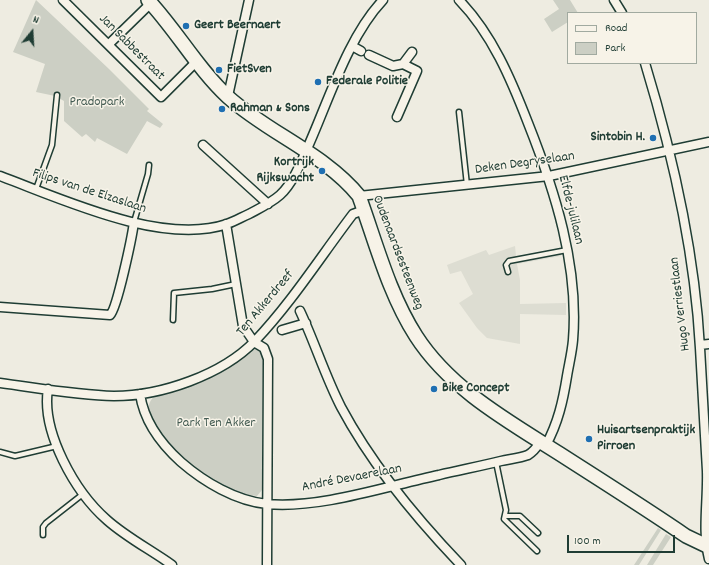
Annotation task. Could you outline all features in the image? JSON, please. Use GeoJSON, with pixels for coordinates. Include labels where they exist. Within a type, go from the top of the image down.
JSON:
{"type":"FeatureCollection","features":[{"type":"Feature","properties":{"kind":"main road","name":"Oudenaardsesteenweg"},"geometry":{"type":"LineString","coordinates":[[150,1],[197,62],[228,96],[341,178],[359,196],[406,321],[427,352],[443,371],[469,392],[543,443],[708,550]]}},
{"type":"Feature","properties":{"kind":"street","name":"Jan Sabbestraat"},"geometry":{"type":"LineString","coordinates":[[63,0],[161,96],[197,62]]}},
{"type":"Feature","properties":{"kind":"street"},"geometry":{"type":"LineString","coordinates":[[228,96],[249,0]]}},
{"type":"Feature","properties":{"kind":"street","name":"Filips van de Elzaslaan"},"geometry":{"type":"LineString","coordinates":[[0,176],[85,208],[134,222],[179,229],[199,229],[226,224],[268,204],[281,194],[291,181],[306,152],[352,46],[365,23],[382,0]]}},
{"type":"Feature","properties":{"kind":"street","name":"Elfde-julilaan"},"geometry":{"type":"LineString","coordinates":[[459,0],[482,29],[512,81],[549,176],[567,250],[574,295],[573,341],[563,401],[555,426],[543,443]]}},
{"type":"Feature","properties":{"kind":"street"},"geometry":{"type":"LineString","coordinates":[[614,0],[621,12]]}},
{"type":"Feature","properties":{"kind":"street"},"geometry":{"type":"LineString","coordinates":[[109,44],[150,1]]}},
{"type":"Feature","properties":{"kind":"street"},"geometry":{"type":"LineString","coordinates":[[352,46],[361,51]]}},
{"type":"Feature","properties":{"kind":"street"},"geometry":{"type":"LineString","coordinates":[[403,64],[412,52]]}},
{"type":"Feature","properties":{"kind":"street"},"geometry":{"type":"LineString","coordinates":[[369,55],[393,66],[403,64],[417,71],[397,117]]}},
{"type":"Feature","properties":{"kind":"street","name":"Hugo Verriestlaan"},"geometry":{"type":"LineString","coordinates":[[645,64],[669,151],[690,264],[700,345],[707,472],[705,504],[708,550]]}},
{"type":"Feature","properties":{"kind":"street","name":"Deken Degryselaan"},"geometry":{"type":"LineString","coordinates":[[359,196],[549,176],[709,142]]}},
{"type":"Feature","properties":{"kind":"street"},"geometry":{"type":"LineString","coordinates":[[203,145],[268,204]]}},
{"type":"Feature","properties":{"kind":"street","name":"Ten Akkerdreef"},"geometry":{"type":"LineString","coordinates":[[0,383],[114,396],[140,394],[176,388],[210,372],[254,342],[290,298],[353,214],[364,210]]}},
{"type":"Feature","properties":{"kind":"street"},"geometry":{"type":"LineString","coordinates":[[0,307],[110,315],[114,310],[121,279],[126,266],[134,222]]}},
{"type":"Feature","properties":{"kind":"street"},"geometry":{"type":"LineString","coordinates":[[226,224],[243,326],[254,342],[264,348],[268,359],[266,565]]}},
{"type":"Feature","properties":{"kind":"street"},"geometry":{"type":"LineString","coordinates":[[300,311],[341,407],[391,485],[460,565]]}},
{"type":"Feature","properties":{"kind":"street"},"geometry":{"type":"LineString","coordinates":[[282,330],[306,323]]}},
{"type":"Feature","properties":{"kind":"street"},"geometry":{"type":"LineString","coordinates":[[700,345],[709,344]]}},
{"type":"Feature","properties":{"kind":"street"},"geometry":{"type":"LineString","coordinates":[[48,389],[49,413],[58,446],[72,479],[107,520],[172,565]]}},
{"type":"Feature","properties":{"kind":"street","name":"André Devaerelaan"},"geometry":{"type":"LineString","coordinates":[[140,394],[148,422],[168,449],[181,462],[196,475],[212,485],[266,504],[291,504],[327,500],[529,454],[543,443]]}},
{"type":"Feature","properties":{"kind":"lane"},"geometry":{"type":"LineString","coordinates":[[36,189],[52,145],[57,95]]}},
{"type":"Feature","properties":{"kind":"lane"},"geometry":{"type":"LineString","coordinates":[[459,112],[466,185]]}},
{"type":"Feature","properties":{"kind":"lane"},"geometry":{"type":"LineString","coordinates":[[134,222],[148,174],[149,165]]}},
{"type":"Feature","properties":{"kind":"lane"},"geometry":{"type":"LineString","coordinates":[[508,272],[506,265],[509,261],[567,250]]}},
{"type":"Feature","properties":{"kind":"lane"},"geometry":{"type":"LineString","coordinates":[[173,320],[174,293],[212,289],[236,284]]}},
{"type":"Feature","properties":{"kind":"lane"},"geometry":{"type":"LineString","coordinates":[[0,452],[15,456],[58,446]]}},
{"type":"Feature","properties":{"kind":"lane"},"geometry":{"type":"LineString","coordinates":[[496,462],[506,510],[504,520],[537,550]]}},
{"type":"Feature","properties":{"kind":"lane"},"geometry":{"type":"LineString","coordinates":[[43,535],[43,527],[46,524],[84,494]]}},
{"type":"Feature","properties":{"kind":"lane"},"geometry":{"type":"LineString","coordinates":[[505,516],[520,516],[538,533]]}},
{"type":"Feature","properties":{"kind":"shaded area"},"geometry":{"type":"Polygon","coordinates":[[[515,246],[516,256],[560,249],[561,256],[517,264],[520,280],[520,304],[566,303],[566,315],[520,314],[520,344],[487,338],[477,328],[459,303],[473,294],[461,271],[450,274],[447,265],[486,250],[489,255],[515,246]]]}},
{"type":"Feature","properties":{"kind":"green space","name":"Pradopark"},"geometry":{"type":"Polygon","coordinates":[[[36,0],[149,109],[147,111],[163,124],[160,128],[147,121],[127,154],[97,138],[95,142],[86,134],[82,137],[64,121],[64,101],[55,96],[36,92],[45,64],[13,52],[36,0]]]}},
{"type":"Feature","properties":{"kind":"green space"},"geometry":{"type":"Polygon","coordinates":[[[553,0],[570,0],[577,12],[567,12],[567,23],[552,32],[544,19],[559,9],[553,0]]]}},
{"type":"Feature","properties":{"kind":"green space","name":"Park Ten Akker"},"geometry":{"type":"Polygon","coordinates":[[[257,348],[261,351],[263,357],[262,490],[257,496],[240,493],[229,489],[213,481],[195,469],[174,450],[165,439],[151,418],[149,407],[150,402],[155,396],[194,384],[251,349],[257,348]]]}},
{"type":"Feature","properties":{"kind":"green space"},"geometry":{"type":"Polygon","coordinates":[[[658,528],[661,530],[639,565],[634,565],[658,528]]]}},
{"type":"Feature","properties":{"kind":"green space"},"geometry":{"type":"Polygon","coordinates":[[[666,534],[671,537],[653,565],[647,565],[666,534]]]}},
{"type":"Feature","properties":{"kind":"place","name":"Geert Beernaert"},"geometry":{"type":"Point","coordinates":[186,26]}},
{"type":"Feature","properties":{"kind":"place","name":"FietSven"},"geometry":{"type":"Point","coordinates":[219,70]}},
{"type":"Feature","properties":{"kind":"place","name":"Federale Politie"},"geometry":{"type":"Point","coordinates":[318,82]}},
{"type":"Feature","properties":{"kind":"place","name":"Rahman & Sons"},"geometry":{"type":"Point","coordinates":[222,109]}},
{"type":"Feature","properties":{"kind":"place","name":"Sintobin H."},"geometry":{"type":"Point","coordinates":[653,138]}},
{"type":"Feature","properties":{"kind":"place","name":"Kortrijk Rijkswacht"},"geometry":{"type":"Point","coordinates":[322,171]}},
{"type":"Feature","properties":{"kind":"place","name":"Bike Concept"},"geometry":{"type":"Point","coordinates":[434,389]}},
{"type":"Feature","properties":{"kind":"place","name":"Huisartsenpraktijk Pirroen"},"geometry":{"type":"Point","coordinates":[589,439]}}]}
